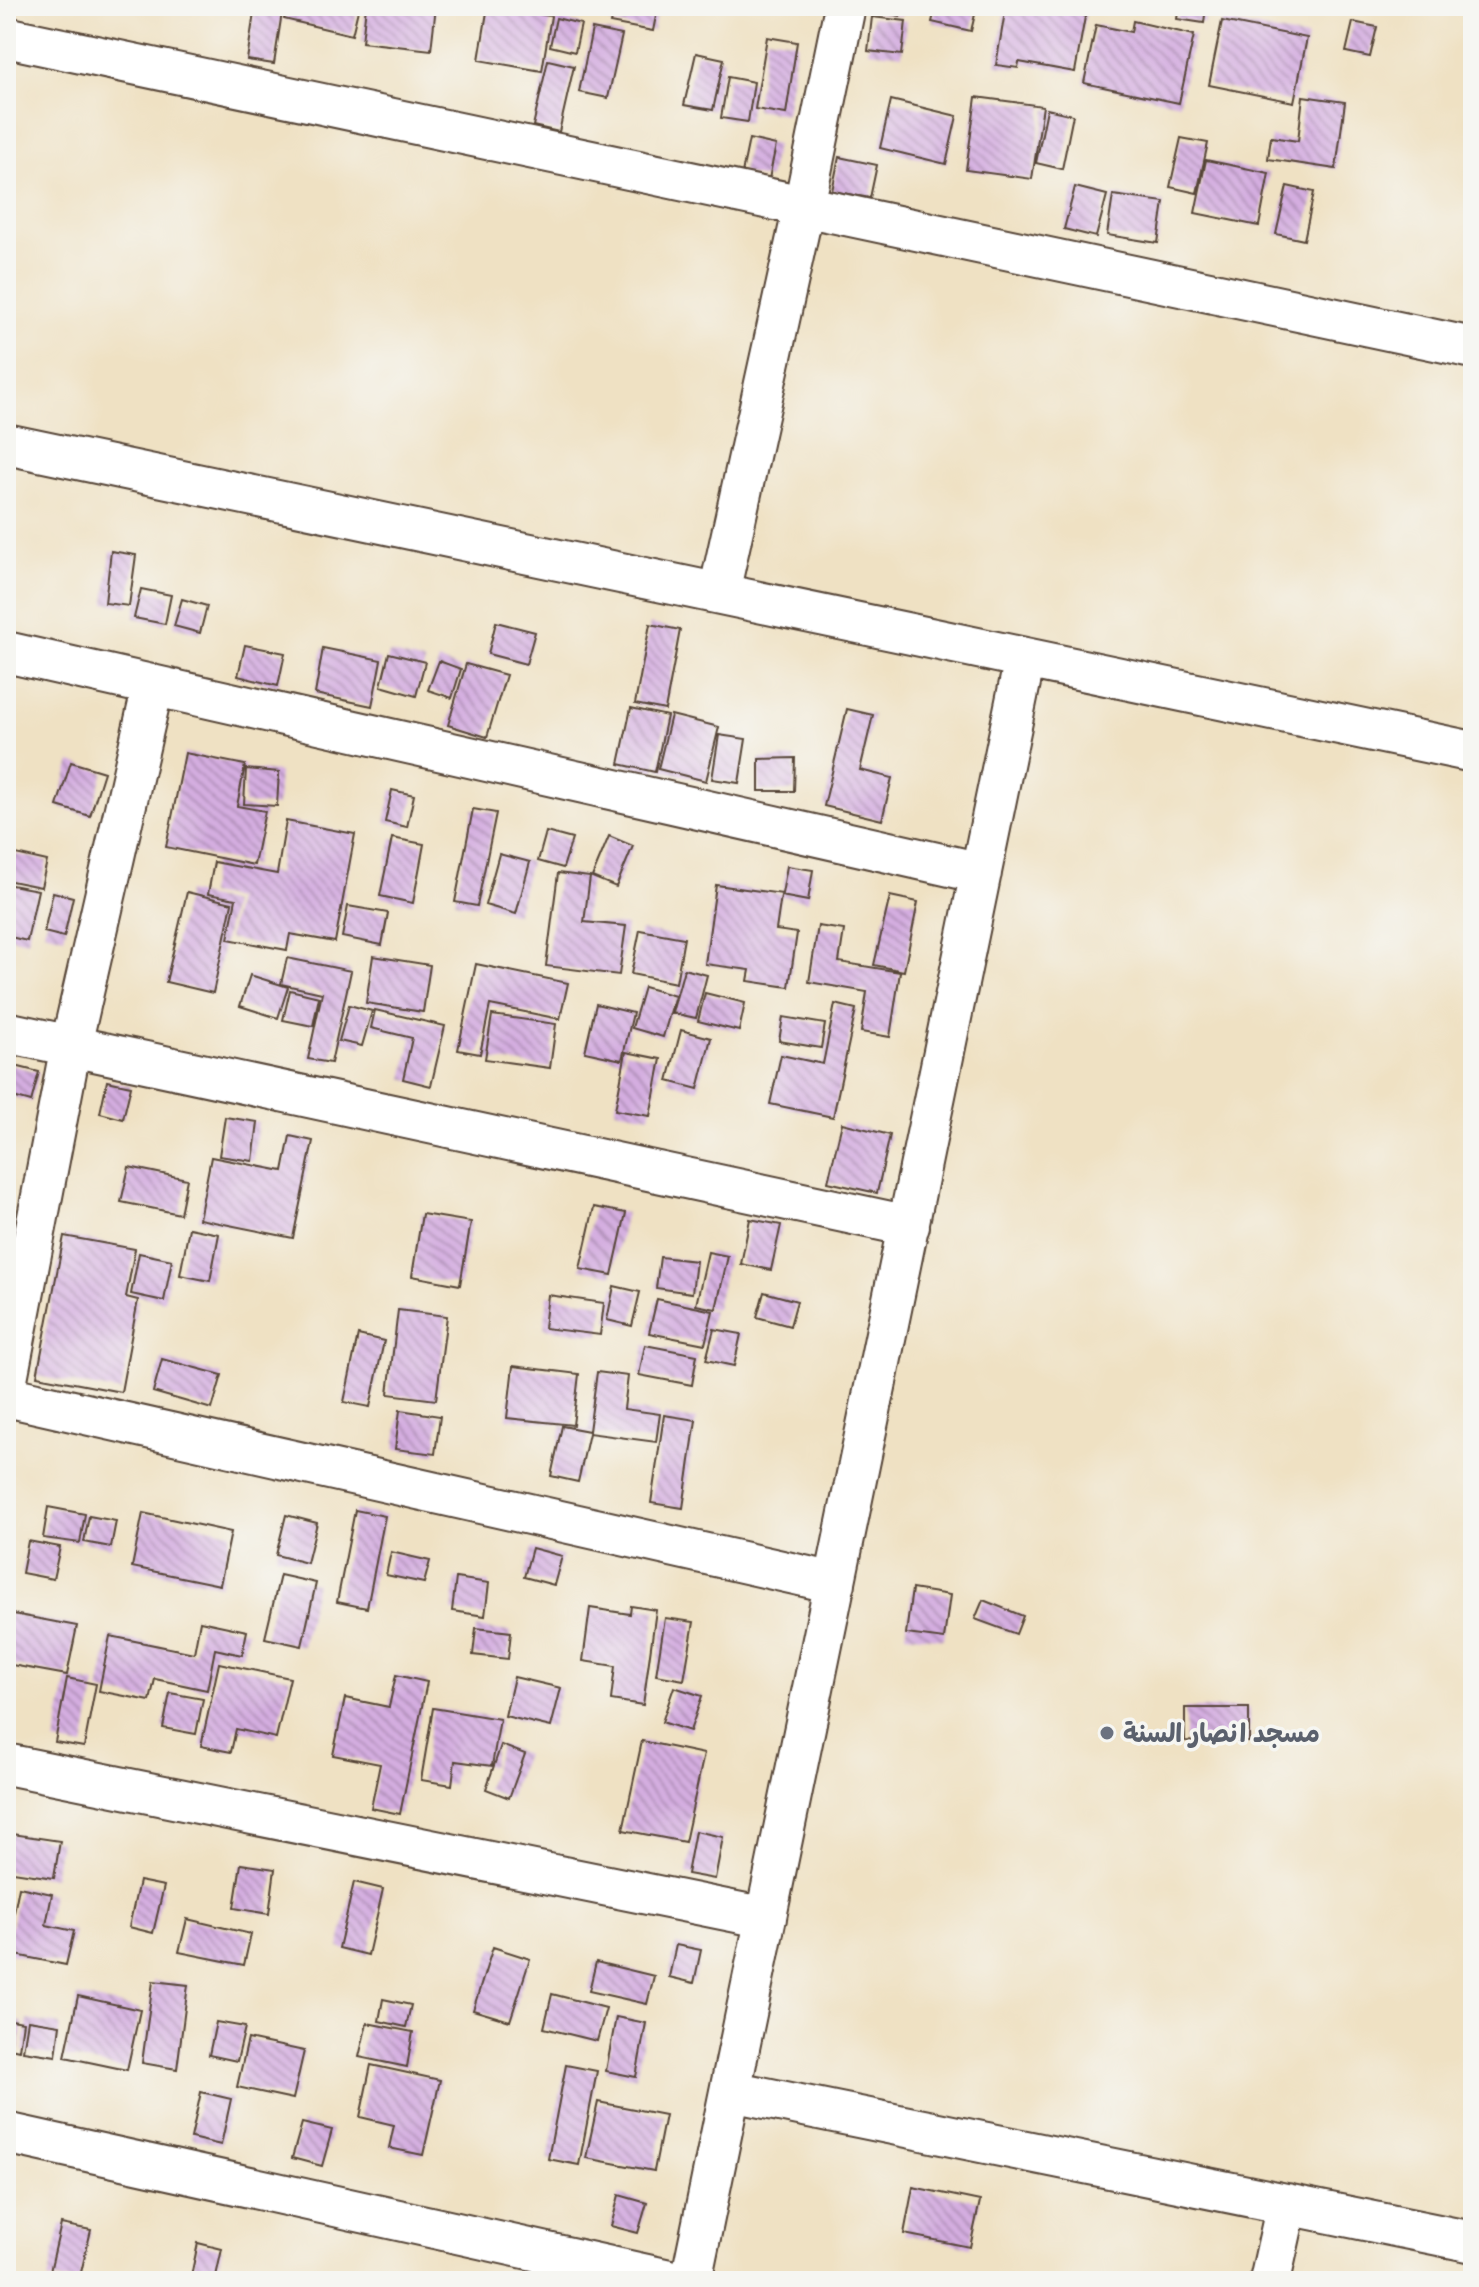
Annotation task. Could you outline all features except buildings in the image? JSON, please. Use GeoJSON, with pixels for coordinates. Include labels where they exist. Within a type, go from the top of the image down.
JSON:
{"type":"FeatureCollection","features":[{"type":"Feature","properties":{"kind":"street"},"geometry":{"type":"LineString","coordinates":[[719,593],[845,6]]}},
{"type":"Feature","properties":{"kind":"street"},"geometry":{"type":"LineString","coordinates":[[6,37],[1473,348]]}},
{"type":"Feature","properties":{"kind":"street"},"geometry":{"type":"LineString","coordinates":[[6,444],[1473,752]]}},
{"type":"Feature","properties":{"kind":"street"},"geometry":{"type":"LineString","coordinates":[[6,652],[981,873]]}},
{"type":"Feature","properties":{"kind":"street"},"geometry":{"type":"LineString","coordinates":[[691,2281],[1025,658]]}},
{"type":"Feature","properties":{"kind":"street"},"geometry":{"type":"LineString","coordinates":[[6,1384],[71,1045],[153,686]]}},
{"type":"Feature","properties":{"kind":"street"},"geometry":{"type":"LineString","coordinates":[[6,1032],[909,1226]]}},
{"type":"Feature","properties":{"kind":"street"},"geometry":{"type":"LineString","coordinates":[[6,1396],[835,1583]]}},
{"type":"Feature","properties":{"kind":"street"},"geometry":{"type":"LineString","coordinates":[[6,1764],[766,1918]]}},
{"type":"Feature","properties":{"kind":"street"},"geometry":{"type":"LineString","coordinates":[[731,2091],[1473,2242]]}},
{"type":"Feature","properties":{"kind":"street"},"geometry":{"type":"LineString","coordinates":[[6,2133],[674,2281]]}},
{"type":"Feature","properties":{"kind":"street"},"geometry":{"type":"LineString","coordinates":[[1270,2281],[1287,2204]]}},
{"type":"Feature","properties":{"kind":"place","name":"مسجد انصار السنة"},"geometry":{"type":"Point","coordinates":[1107,1733]}}]}
